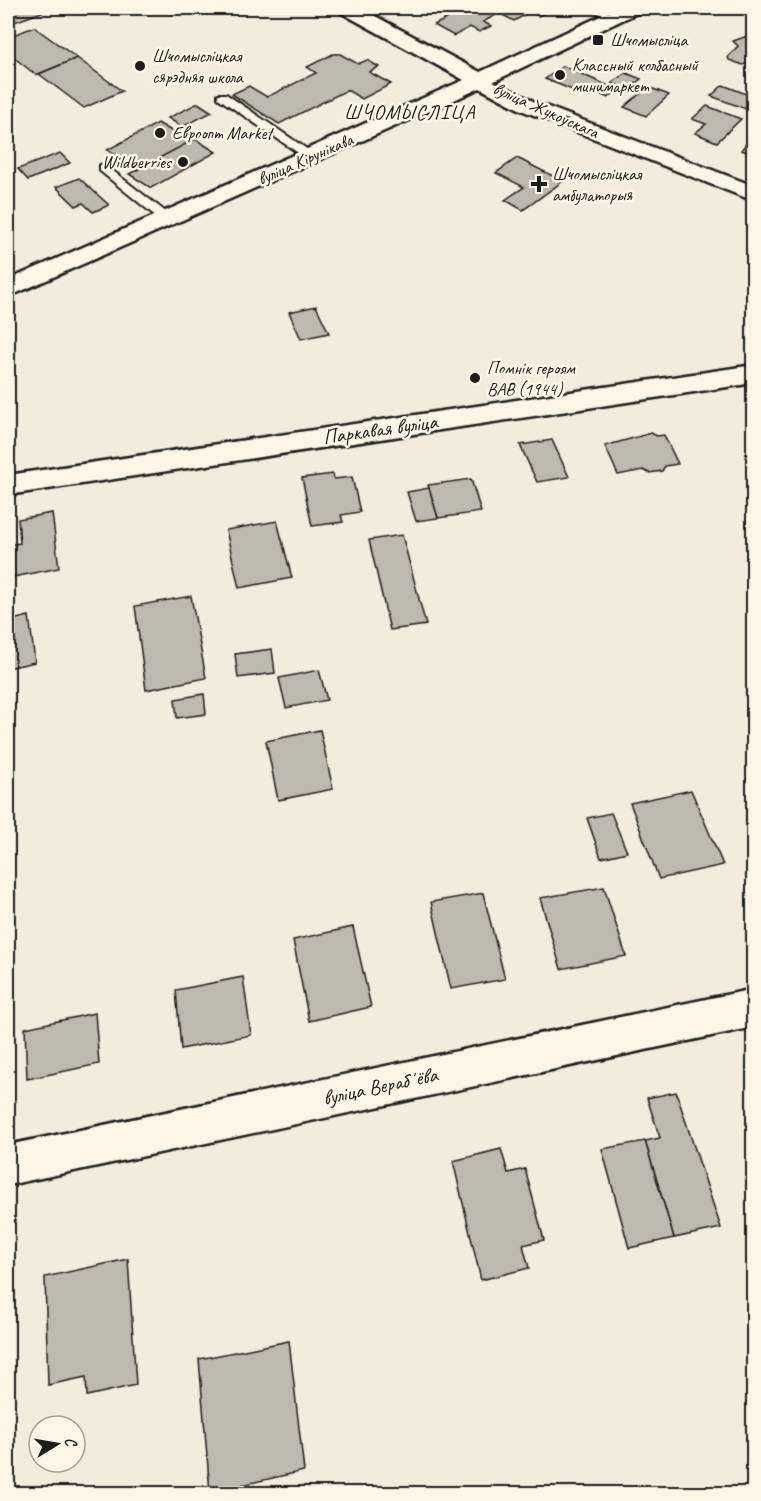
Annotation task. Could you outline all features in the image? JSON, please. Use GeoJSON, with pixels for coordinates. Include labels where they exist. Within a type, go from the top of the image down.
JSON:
{"type":"FeatureCollection","features":[{"type":"Feature","properties":{"kind":"street","name":"вуліца Жукоўскага"},"geometry":{"type":"LineString","coordinates":[[347,8],[528,106],[753,194]]}},
{"type":"Feature","properties":{"kind":"street","name":"вуліца Кірунікава"},"geometry":{"type":"LineString","coordinates":[[8,289],[481,81],[632,8]]}},
{"type":"Feature","properties":{"kind":"street","name":"Паркавая вуліца"},"geometry":{"type":"LineString","coordinates":[[8,484],[753,374]]}},
{"type":"Feature","properties":{"kind":"street","name":"вуліца Верабʼёва"},"geometry":{"type":"LineString","coordinates":[[8,1165],[753,1008]]}},
{"type":"Feature","properties":{"kind":"lane"},"geometry":{"type":"LineString","coordinates":[[594,8],[612,17]]}},
{"type":"Feature","properties":{"kind":"lane"},"geometry":{"type":"LineString","coordinates":[[222,96],[311,156]]}},
{"type":"Feature","properties":{"kind":"lane"},"geometry":{"type":"LineString","coordinates":[[104,168],[167,219]]}},
{"type":"Feature","properties":{"kind":"building"},"geometry":{"type":"Polygon","coordinates":[[[8,8],[53,8],[12,23],[8,20],[8,8]]]}},
{"type":"Feature","properties":{"kind":"building"},"geometry":{"type":"Polygon","coordinates":[[[468,8],[555,8],[538,16],[530,12],[514,21],[499,13],[483,22],[491,26],[479,32],[470,27],[454,36],[434,25],[468,8]]]}},
{"type":"Feature","properties":{"kind":"building"},"geometry":{"type":"Polygon","coordinates":[[[34,27],[77,58],[36,75],[8,53],[8,37],[34,27]]]}},
{"type":"Feature","properties":{"kind":"building"},"geometry":{"type":"Polygon","coordinates":[[[750,35],[754,37],[754,61],[743,65],[729,60],[728,57],[738,46],[733,41],[750,35]]]}},
{"type":"Feature","properties":{"kind":"building"},"geometry":{"type":"Polygon","coordinates":[[[333,54],[340,54],[358,64],[367,60],[379,67],[369,72],[391,84],[362,99],[347,90],[279,124],[232,94],[249,86],[267,97],[316,73],[307,67],[333,54]]]}},
{"type":"Feature","properties":{"kind":"building"},"geometry":{"type":"Polygon","coordinates":[[[77,58],[122,91],[84,108],[39,74],[77,58]]]}},
{"type":"Feature","properties":{"kind":"building"},"geometry":{"type":"Polygon","coordinates":[[[563,66],[618,90],[608,98],[584,87],[577,92],[545,79],[563,66]]]}},
{"type":"Feature","properties":{"kind":"building"},"geometry":{"type":"Polygon","coordinates":[[[626,73],[641,79],[627,90],[612,83],[626,73]]]}},
{"type":"Feature","properties":{"kind":"building"},"geometry":{"type":"Polygon","coordinates":[[[723,85],[754,97],[754,112],[711,96],[723,85]]]}},
{"type":"Feature","properties":{"kind":"building"},"geometry":{"type":"Polygon","coordinates":[[[648,87],[669,95],[646,116],[624,107],[648,87]]]}},
{"type":"Feature","properties":{"kind":"building"},"geometry":{"type":"Polygon","coordinates":[[[198,103],[212,112],[182,127],[168,118],[198,103]]]}},
{"type":"Feature","properties":{"kind":"building"},"geometry":{"type":"Polygon","coordinates":[[[707,106],[741,119],[717,142],[695,133],[706,124],[692,119],[707,106]]]}},
{"type":"Feature","properties":{"kind":"building"},"geometry":{"type":"Polygon","coordinates":[[[158,123],[190,142],[138,170],[107,150],[158,123]]]}},
{"type":"Feature","properties":{"kind":"building"},"geometry":{"type":"Polygon","coordinates":[[[195,139],[216,152],[151,188],[129,174],[195,139]]]}},
{"type":"Feature","properties":{"kind":"building"},"geometry":{"type":"Polygon","coordinates":[[[749,140],[754,142],[754,154],[741,150],[749,140]]]}},
{"type":"Feature","properties":{"kind":"building"},"geometry":{"type":"Polygon","coordinates":[[[60,153],[70,163],[28,180],[18,169],[60,153]]]}},
{"type":"Feature","properties":{"kind":"building","name":"Шчомысліцкая амбулаторыя"},"geometry":{"type":"Polygon","coordinates":[[[517,158],[563,181],[523,210],[505,200],[524,187],[496,173],[517,158]]]}},
{"type":"Feature","properties":{"kind":"building"},"geometry":{"type":"Polygon","coordinates":[[[79,178],[109,205],[93,212],[83,203],[76,206],[56,187],[79,178]]]}},
{"type":"Feature","properties":{"kind":"building"},"geometry":{"type":"Polygon","coordinates":[[[316,306],[329,333],[301,339],[289,312],[316,306]]]}},
{"type":"Feature","properties":{"kind":"building"},"geometry":{"type":"Polygon","coordinates":[[[651,433],[657,436],[664,435],[678,464],[665,466],[662,471],[649,473],[643,470],[618,475],[605,446],[651,433]]]}},
{"type":"Feature","properties":{"kind":"building"},"geometry":{"type":"Polygon","coordinates":[[[552,440],[569,477],[537,482],[520,445],[552,440]]]}},
{"type":"Feature","properties":{"kind":"building"},"geometry":{"type":"Polygon","coordinates":[[[333,474],[334,479],[352,477],[360,512],[341,515],[343,522],[312,526],[302,478],[333,474]]]}},
{"type":"Feature","properties":{"kind":"building"},"geometry":{"type":"Polygon","coordinates":[[[471,479],[481,512],[438,518],[428,485],[471,479]]]}},
{"type":"Feature","properties":{"kind":"building"},"geometry":{"type":"Polygon","coordinates":[[[429,488],[438,518],[416,521],[407,492],[429,488]]]}},
{"type":"Feature","properties":{"kind":"building"},"geometry":{"type":"Polygon","coordinates":[[[52,513],[59,568],[8,578],[8,545],[20,543],[18,519],[52,513]]]}},
{"type":"Feature","properties":{"kind":"building"},"geometry":{"type":"Polygon","coordinates":[[[277,521],[292,578],[239,588],[226,530],[277,521]]]}},
{"type":"Feature","properties":{"kind":"building"},"geometry":{"type":"Polygon","coordinates":[[[402,535],[426,625],[390,630],[369,540],[402,535]]]}},
{"type":"Feature","properties":{"kind":"building"},"geometry":{"type":"Polygon","coordinates":[[[191,596],[206,678],[146,690],[135,606],[191,596]]]}},
{"type":"Feature","properties":{"kind":"building"},"geometry":{"type":"Polygon","coordinates":[[[29,616],[35,662],[8,668],[8,621],[29,616]]]}},
{"type":"Feature","properties":{"kind":"building"},"geometry":{"type":"Polygon","coordinates":[[[272,649],[275,673],[238,678],[235,654],[272,649]]]}},
{"type":"Feature","properties":{"kind":"building"},"geometry":{"type":"Polygon","coordinates":[[[319,670],[327,700],[286,708],[279,678],[319,670]]]}},
{"type":"Feature","properties":{"kind":"building"},"geometry":{"type":"Polygon","coordinates":[[[204,694],[206,714],[177,718],[175,699],[204,694]]]}},
{"type":"Feature","properties":{"kind":"building"},"geometry":{"type":"Polygon","coordinates":[[[320,730],[333,789],[278,800],[266,741],[320,730]]]}},
{"type":"Feature","properties":{"kind":"building"},"geometry":{"type":"Polygon","coordinates":[[[691,790],[723,865],[659,879],[630,803],[691,790]]]}},
{"type":"Feature","properties":{"kind":"building"},"geometry":{"type":"Polygon","coordinates":[[[611,813],[627,852],[601,858],[587,818],[611,813]]]}},
{"type":"Feature","properties":{"kind":"building"},"geometry":{"type":"Polygon","coordinates":[[[604,887],[626,956],[561,969],[540,898],[604,887]]]}},
{"type":"Feature","properties":{"kind":"building"},"geometry":{"type":"Polygon","coordinates":[[[483,893],[505,979],[451,989],[431,902],[483,893]]]}},
{"type":"Feature","properties":{"kind":"building"},"geometry":{"type":"Polygon","coordinates":[[[353,927],[371,1007],[309,1021],[293,940],[353,927]]]}},
{"type":"Feature","properties":{"kind":"building"},"geometry":{"type":"Polygon","coordinates":[[[243,977],[251,1035],[181,1049],[176,990],[243,977]]]}},
{"type":"Feature","properties":{"kind":"building"},"geometry":{"type":"Polygon","coordinates":[[[95,1013],[99,1064],[27,1079],[25,1028],[95,1013]]]}},
{"type":"Feature","properties":{"kind":"building"},"geometry":{"type":"Polygon","coordinates":[[[676,1092],[721,1228],[674,1238],[645,1141],[660,1138],[647,1098],[676,1092]]]}},
{"type":"Feature","properties":{"kind":"building"},"geometry":{"type":"Polygon","coordinates":[[[645,1141],[674,1238],[629,1248],[602,1149],[645,1141]]]}},
{"type":"Feature","properties":{"kind":"building"},"geometry":{"type":"Polygon","coordinates":[[[501,1149],[508,1173],[525,1169],[544,1240],[523,1245],[529,1268],[481,1280],[453,1161],[501,1149]]]}},
{"type":"Feature","properties":{"kind":"building"},"geometry":{"type":"Polygon","coordinates":[[[128,1259],[136,1385],[87,1396],[86,1377],[48,1385],[45,1277],[128,1259]]]}},
{"type":"Feature","properties":{"kind":"building"},"geometry":{"type":"Polygon","coordinates":[[[289,1341],[304,1471],[210,1492],[199,1359],[289,1341]]]}},
{"type":"Feature","properties":{"kind":"place","name":"Шчомысліца"},"geometry":{"type":"Point","coordinates":[598,40]}},
{"type":"Feature","properties":{"kind":"place","name":"Шчомысліцкая сярэдняя школа"},"geometry":{"type":"Point","coordinates":[140,66]}},
{"type":"Feature","properties":{"kind":"place","name":"Классный колбасный минимаркет"},"geometry":{"type":"Point","coordinates":[560,75]}},
{"type":"Feature","properties":{"kind":"place","name":"Евроопт Market"},"geometry":{"type":"Point","coordinates":[160,133]}},
{"type":"Feature","properties":{"kind":"place","name":"Wildberries"},"geometry":{"type":"Point","coordinates":[183,162]}},
{"type":"Feature","properties":{"kind":"place","name":"Шчомысліцкая амбулаторыя"},"geometry":{"type":"Point","coordinates":[539,184]}},
{"type":"Feature","properties":{"kind":"place","name":"Помнік героям ВАВ (1944)"},"geometry":{"type":"Point","coordinates":[475,378]}},
{"type":"Feature","properties":{"kind":"district","name":"ШЧОМЫСЛІЦА"},"geometry":{"type":"Point","coordinates":[410,112]}}]}
